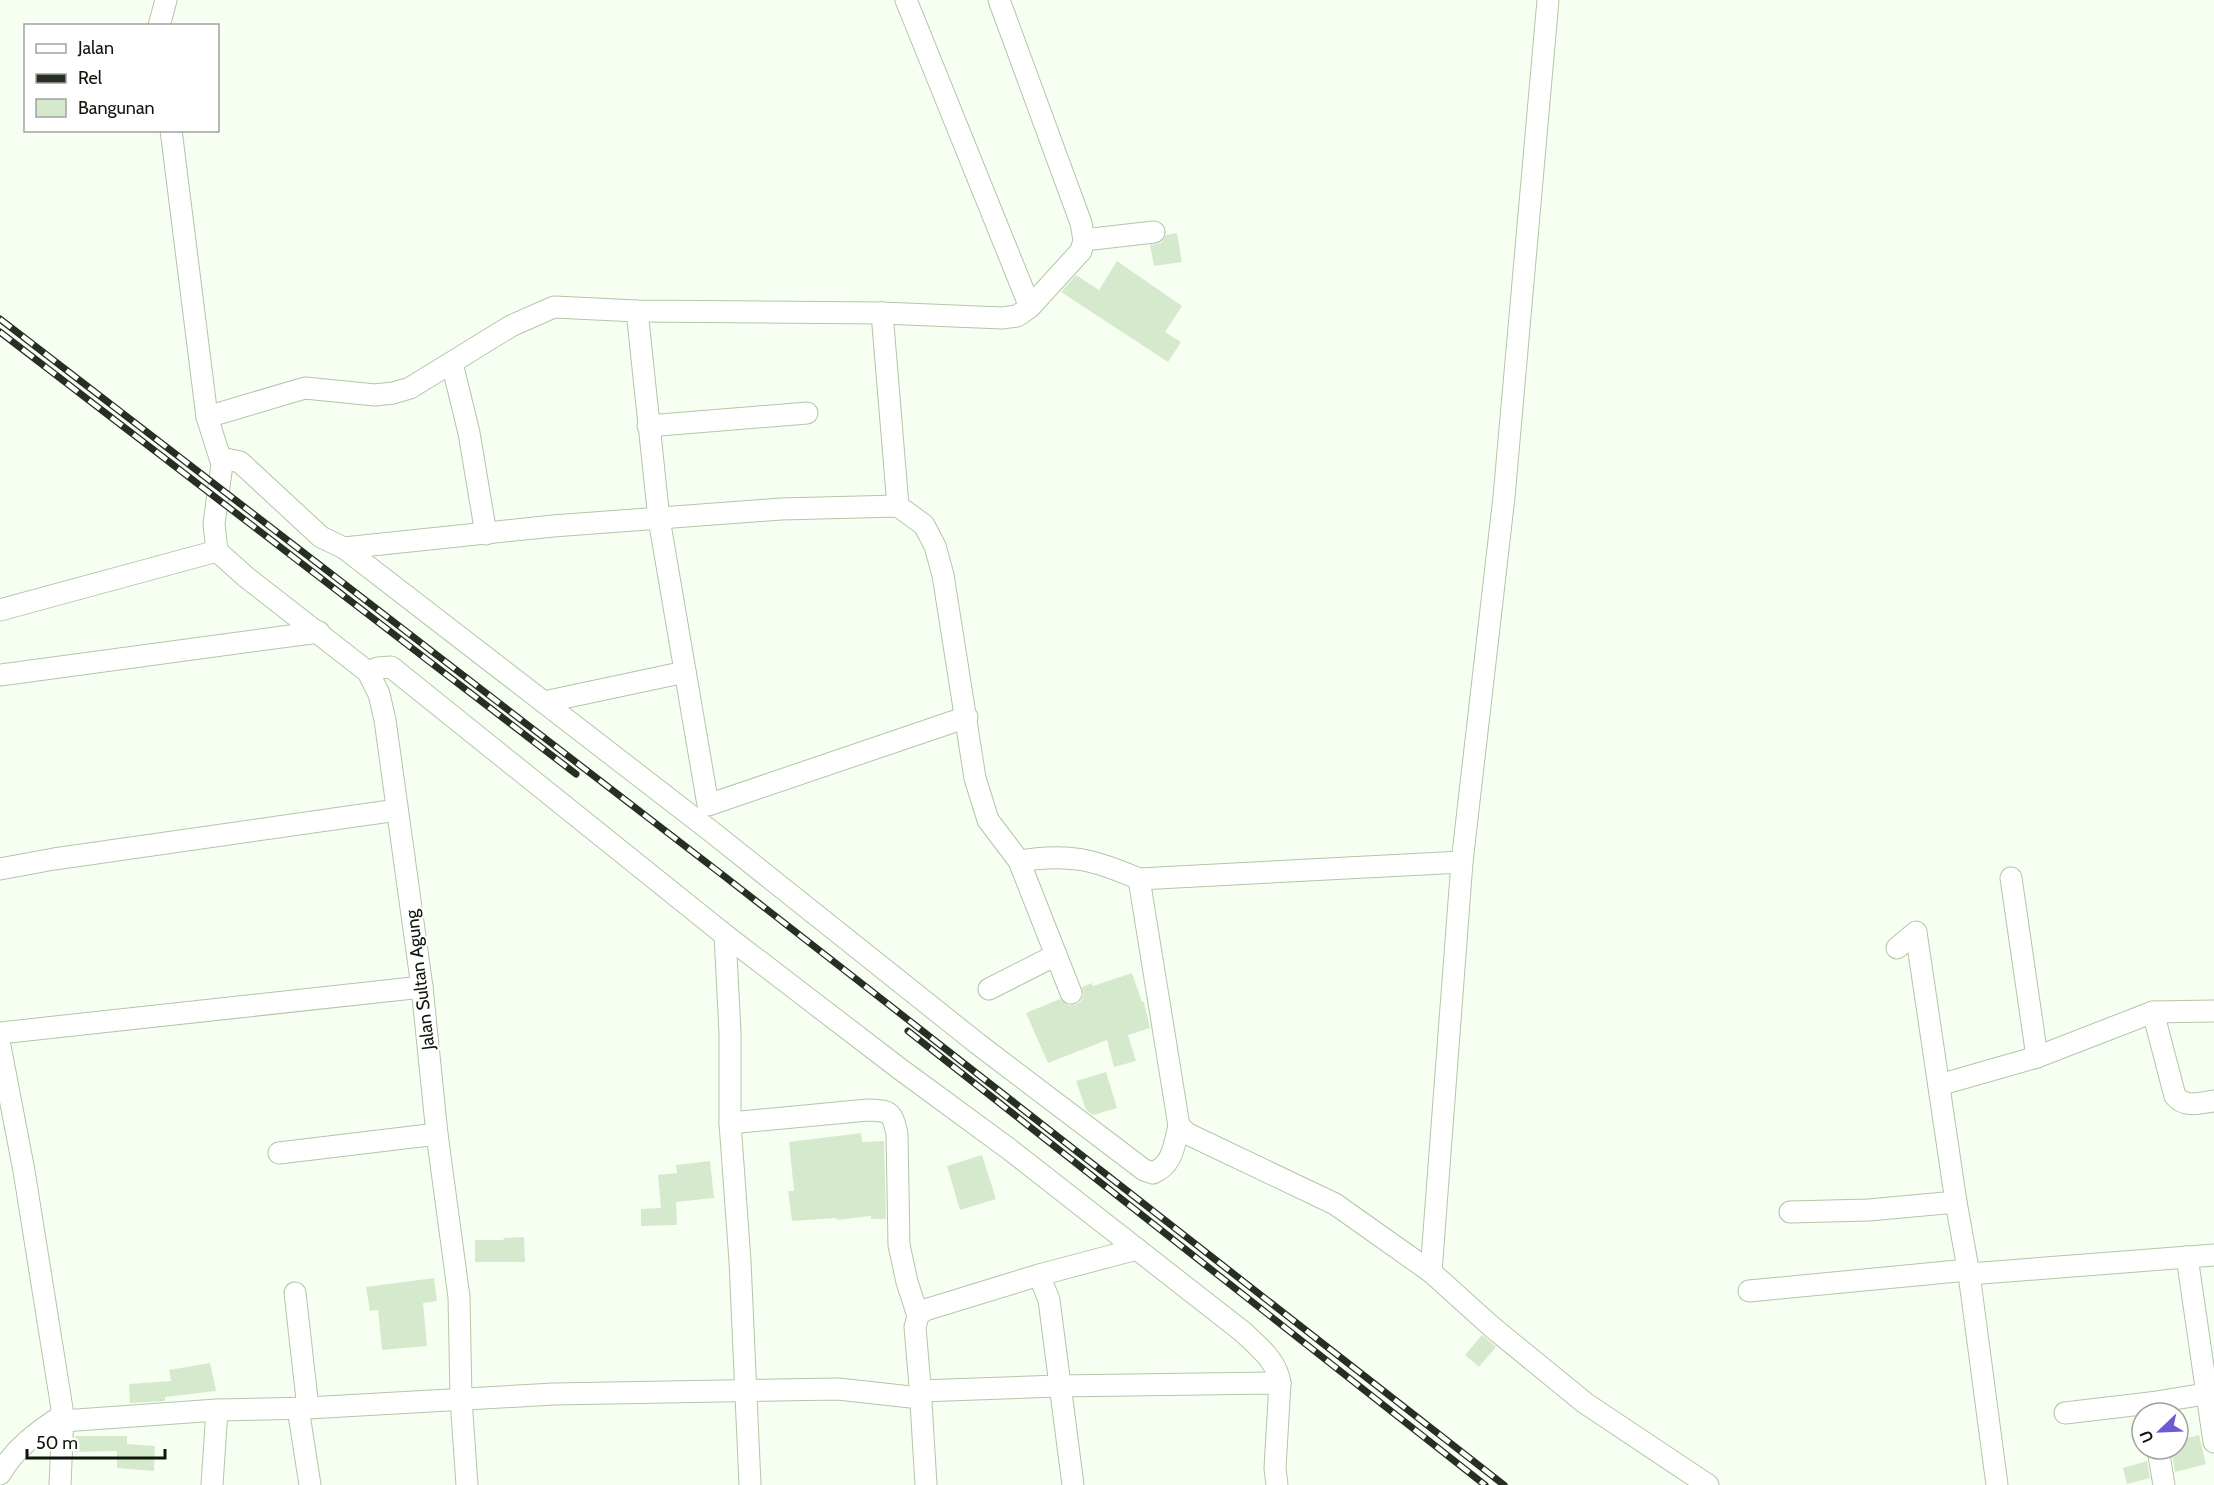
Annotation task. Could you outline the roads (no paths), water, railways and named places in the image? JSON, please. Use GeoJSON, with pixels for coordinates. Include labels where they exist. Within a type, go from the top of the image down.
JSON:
{"type":"FeatureCollection","features":[{"type":"Feature","properties":{"kind":"street"},"geometry":{"type":"LineString","coordinates":[[160,24],[166,0]]}},
{"type":"Feature","properties":{"kind":"street"},"geometry":{"type":"LineString","coordinates":[[906,0],[1030,308]]}},
{"type":"Feature","properties":{"kind":"street"},"geometry":{"type":"LineString","coordinates":[[207,417],[305,388],[375,395],[410,388],[511,326],[554,307],[637,311],[882,312],[1017,316],[1030,308],[1081,251],[1084,240],[1081,223],[999,0]]}},
{"type":"Feature","properties":{"kind":"street"},"geometry":{"type":"LineString","coordinates":[[1431,1272],[1462,862],[1504,497],[1548,0]]}},
{"type":"Feature","properties":{"kind":"street"},"geometry":{"type":"LineString","coordinates":[[0,610],[217,551],[214,524],[222,464],[207,417],[171,132]]}},
{"type":"Feature","properties":{"kind":"street"},"geometry":{"type":"LineString","coordinates":[[1084,240],[1154,232]]}},
{"type":"Feature","properties":{"kind":"street"},"geometry":{"type":"LineString","coordinates":[[637,311],[659,519],[712,832]]}},
{"type":"Feature","properties":{"kind":"street"},"geometry":{"type":"LineString","coordinates":[[882,312],[898,506]]}},
{"type":"Feature","properties":{"kind":"street"},"geometry":{"type":"LineString","coordinates":[[452,363],[469,433],[486,534]]}},
{"type":"Feature","properties":{"kind":"street"},"geometry":{"type":"LineString","coordinates":[[648,426],[807,413]]}},
{"type":"Feature","properties":{"kind":"street"},"geometry":{"type":"LineString","coordinates":[[221,458],[240,462],[321,537],[344,548],[712,832],[978,1044],[1144,1170],[1153,1173],[1163,1169],[1170,1157],[1179,1126],[1140,879]]}},
{"type":"Feature","properties":{"kind":"street"},"geometry":{"type":"LineString","coordinates":[[344,548],[553,526],[782,509],[898,506],[924,525],[935,546],[943,575],[975,778],[988,820],[1019,861],[1071,993]]}},
{"type":"Feature","properties":{"kind":"street","name":"Jalan Sultan Agung"},"geometry":{"type":"LineString","coordinates":[[217,551],[246,577],[368,672],[379,694],[385,720],[422,987],[437,1134],[459,1297],[461,1399],[467,1485]]}},
{"type":"Feature","properties":{"kind":"street"},"geometry":{"type":"LineString","coordinates":[[0,675],[319,632]]}},
{"type":"Feature","properties":{"kind":"street"},"geometry":{"type":"LineString","coordinates":[[368,672],[391,667],[725,935],[1009,1149],[1243,1332],[1279,1371],[1281,1383],[1275,1468],[1277,1485]]}},
{"type":"Feature","properties":{"kind":"street"},"geometry":{"type":"LineString","coordinates":[[544,702],[685,672]]}},
{"type":"Feature","properties":{"kind":"street"},"geometry":{"type":"LineString","coordinates":[[708,805],[967,717]]}},
{"type":"Feature","properties":{"kind":"street"},"geometry":{"type":"LineString","coordinates":[[0,869],[54,859],[397,810]]}},
{"type":"Feature","properties":{"kind":"street"},"geometry":{"type":"LineString","coordinates":[[1019,861],[1047,857],[1081,858],[1110,866],[1140,879],[1462,862]]}},
{"type":"Feature","properties":{"kind":"street"},"geometry":{"type":"LineString","coordinates":[[2011,878],[2037,1057]]}},
{"type":"Feature","properties":{"kind":"street"},"geometry":{"type":"LineString","coordinates":[[1897,948],[1916,932],[1956,1202],[1969,1272],[1997,1485]]}},
{"type":"Feature","properties":{"kind":"street"},"geometry":{"type":"LineString","coordinates":[[725,935],[730,1033],[730,1123],[740,1261],[750,1485]]}},
{"type":"Feature","properties":{"kind":"street"},"geometry":{"type":"LineString","coordinates":[[989,989],[1056,955]]}},
{"type":"Feature","properties":{"kind":"street"},"geometry":{"type":"LineString","coordinates":[[0,1033],[422,987]]}},
{"type":"Feature","properties":{"kind":"street"},"geometry":{"type":"LineString","coordinates":[[1940,1085],[2037,1057],[2153,1012],[2214,1011]]}},
{"type":"Feature","properties":{"kind":"street"},"geometry":{"type":"LineString","coordinates":[[2153,1012],[2175,1096],[2182,1103],[2187,1104],[2214,1101]]}},
{"type":"Feature","properties":{"kind":"street"},"geometry":{"type":"LineString","coordinates":[[0,1046],[24,1171],[63,1418],[60,1485]]}},
{"type":"Feature","properties":{"kind":"street"},"geometry":{"type":"LineString","coordinates":[[730,1123],[868,1110],[886,1111],[893,1117],[897,1134],[899,1245],[906,1282],[918,1316]]}},
{"type":"Feature","properties":{"kind":"street"},"geometry":{"type":"LineString","coordinates":[[1179,1126],[1188,1134],[1335,1204],[1431,1272],[1492,1327],[1585,1403],[1708,1485]]}},
{"type":"Feature","properties":{"kind":"street"},"geometry":{"type":"LineString","coordinates":[[279,1153],[437,1134]]}},
{"type":"Feature","properties":{"kind":"street"},"geometry":{"type":"LineString","coordinates":[[1790,1212],[1869,1210],[1956,1202]]}},
{"type":"Feature","properties":{"kind":"street"},"geometry":{"type":"LineString","coordinates":[[926,1485],[915,1327],[918,1316],[925,1310],[1039,1275],[1137,1249]]}},
{"type":"Feature","properties":{"kind":"street"},"geometry":{"type":"LineString","coordinates":[[1749,1291],[1969,1272],[2214,1255]]}},
{"type":"Feature","properties":{"kind":"street"},"geometry":{"type":"LineString","coordinates":[[2187,1257],[2205,1394],[2214,1442]]}},
{"type":"Feature","properties":{"kind":"street"},"geometry":{"type":"LineString","coordinates":[[1039,1275],[1049,1300],[1073,1485]]}},
{"type":"Feature","properties":{"kind":"street"},"geometry":{"type":"LineString","coordinates":[[295,1293],[310,1485]]}},
{"type":"Feature","properties":{"kind":"street"},"geometry":{"type":"LineString","coordinates":[[0,1474],[24,1443],[63,1418],[618,1392],[838,1389],[920,1394],[1059,1386],[1281,1383]]}},
{"type":"Feature","properties":{"kind":"street"},"geometry":{"type":"LineString","coordinates":[[2178,1401],[2205,1394]]}},
{"type":"Feature","properties":{"kind":"street"},"geometry":{"type":"LineString","coordinates":[[2065,1413],[2130,1409]]}},
{"type":"Feature","properties":{"kind":"street"},"geometry":{"type":"LineString","coordinates":[[212,1485],[218,1410]]}},
{"type":"Feature","properties":{"kind":"street"},"geometry":{"type":"LineString","coordinates":[[2160,1461],[2164,1485]]}},
{"type":"Feature","properties":{"kind":"railway"},"geometry":{"type":"LineString","coordinates":[[0,319],[724,876],[1504,1485]]}},
{"type":"Feature","properties":{"kind":"railway"},"geometry":{"type":"LineString","coordinates":[[0,332],[576,774]]}},
{"type":"Feature","properties":{"kind":"railway"},"geometry":{"type":"LineString","coordinates":[[908,1031],[1485,1485]]}}]}
